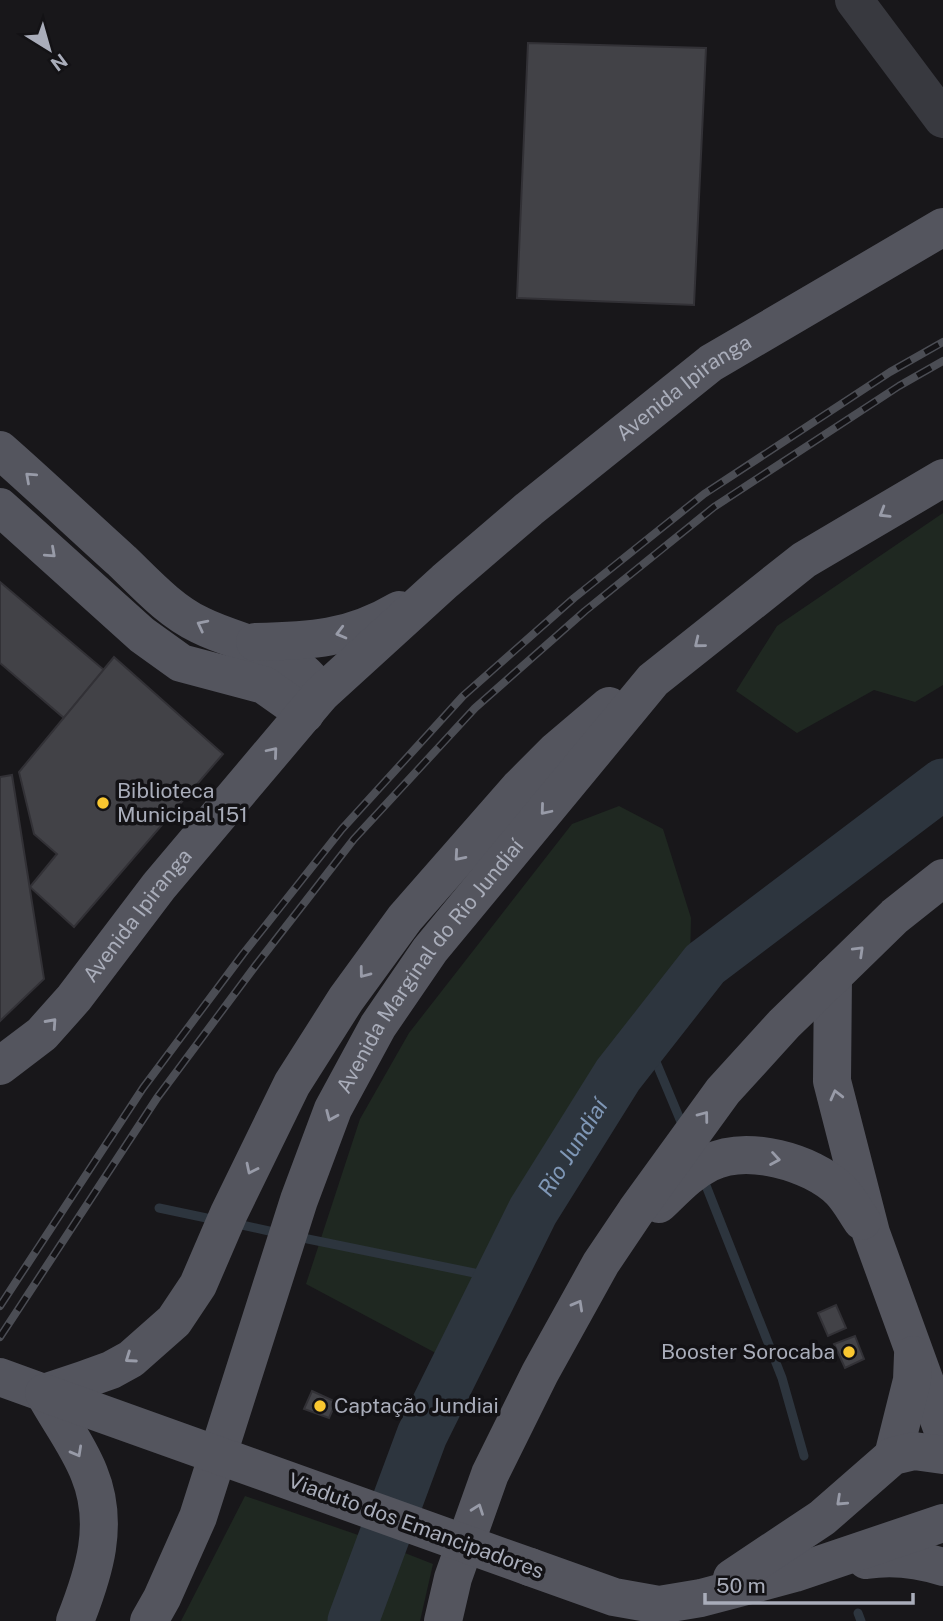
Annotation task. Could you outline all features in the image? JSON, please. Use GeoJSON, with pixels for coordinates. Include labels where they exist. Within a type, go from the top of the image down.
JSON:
{"type":"FeatureCollection","features":[{"type":"Feature","properties":{"kind":"main road","name":"Avenida Ipiranga"},"geometry":{"type":"LineString","coordinates":[[0,1066],[42,1034],[74,998],[159,886],[313,704],[446,581],[529,509],[712,363],[943,226]]}},
{"type":"Feature","properties":{"kind":"main road"},"geometry":{"type":"LineString","coordinates":[[0,450],[159,596],[197,624],[224,636],[248,642],[299,668],[312,679],[313,704],[264,685],[181,663],[142,635],[0,508]]}},
{"type":"Feature","properties":{"kind":"main road","name":"Avenida Marginal do Rio Jundiaí"},"geometry":{"type":"LineString","coordinates":[[149,1621],[198,1517],[299,1200],[333,1110],[378,1026],[430,950],[653,680],[804,560],[943,478]]}},
{"type":"Feature","properties":{"kind":"main road"},"geometry":{"type":"LineString","coordinates":[[96,593],[120,560]]}},
{"type":"Feature","properties":{"kind":"main road","name":"Avenida Ipiranga"},"geometry":{"type":"LineString","coordinates":[[248,642],[309,641],[341,634],[389,616],[446,581]]}},
{"type":"Feature","properties":{"kind":"main road"},"geometry":{"type":"LineString","coordinates":[[75,1621],[97,1555],[100,1526],[97,1502],[89,1473],[44,1393],[111,1370],[131,1359],[174,1321],[198,1285],[229,1213],[292,1084],[345,999],[405,918],[519,788],[556,751],[606,707],[653,680]]}},
{"type":"Feature","properties":{"kind":"main road"},"geometry":{"type":"LineString","coordinates":[[443,1621],[453,1578],[490,1474],[540,1373],[601,1263],[670,1162],[723,1091],[784,1024],[833,976],[895,916],[943,878]]}},
{"type":"Feature","properties":{"kind":"main road"},"geometry":{"type":"LineString","coordinates":[[833,976],[832,1081],[871,1233],[943,1432]]}},
{"type":"Feature","properties":{"kind":"main road"},"geometry":{"type":"LineString","coordinates":[[601,1263],[688,1175],[712,1161],[739,1156],[783,1159],[822,1175],[842,1191],[871,1233]]}},
{"type":"Feature","properties":{"kind":"main road"},"geometry":{"type":"LineString","coordinates":[[892,1456],[912,1380],[914,1347]]}},
{"type":"Feature","properties":{"kind":"main road","name":"Viaduto dos Emancipadores"},"geometry":{"type":"LineString","coordinates":[[0,1377],[614,1597],[659,1605],[701,1598],[795,1573]]}},
{"type":"Feature","properties":{"kind":"main road"},"geometry":{"type":"LineString","coordinates":[[701,1598],[822,1518],[892,1456],[914,1451],[943,1455]]}},
{"type":"Feature","properties":{"kind":"main road"},"geometry":{"type":"LineString","coordinates":[[795,1573],[943,1523]]}},
{"type":"Feature","properties":{"kind":"main road"},"geometry":{"type":"LineString","coordinates":[[795,1573],[883,1558],[924,1561],[943,1567]]}},
{"type":"Feature","properties":{"kind":"street"},"geometry":{"type":"LineString","coordinates":[[854,0],[943,119]]}},
{"type":"Feature","properties":{"kind":"shaded area"},"geometry":{"type":"Polygon","coordinates":[[[943,513],[943,685],[915,702],[874,690],[797,733],[736,691],[777,626],[943,513]]]}},
{"type":"Feature","properties":{"kind":"shaded area"},"geometry":{"type":"Polygon","coordinates":[[[619,806],[663,829],[691,918],[690,963],[635,1012],[615,1064],[528,1199],[447,1359],[306,1284],[360,1119],[409,1033],[572,824],[619,806]]]}},
{"type":"Feature","properties":{"kind":"shaded area"},"geometry":{"type":"Polygon","coordinates":[[[245,1496],[433,1564],[420,1621],[181,1621],[245,1496]]]}},
{"type":"Feature","properties":{"kind":"building"},"geometry":{"type":"Polygon","coordinates":[[[528,43],[706,48],[694,305],[517,298],[528,43]]]}},
{"type":"Feature","properties":{"kind":"building"},"geometry":{"type":"Polygon","coordinates":[[[0,582],[104,670],[64,718],[0,663],[0,582]]]}},
{"type":"Feature","properties":{"kind":"building","name":"Biblioteca Municipal 151"},"geometry":{"type":"Polygon","coordinates":[[[114,657],[223,754],[74,927],[30,887],[57,854],[34,834],[19,772],[114,657]]]}},
{"type":"Feature","properties":{"kind":"building"},"geometry":{"type":"Polygon","coordinates":[[[12,775],[44,979],[0,1021],[0,777],[12,775]]]}},
{"type":"Feature","properties":{"kind":"building"},"geometry":{"type":"Polygon","coordinates":[[[836,1305],[846,1328],[828,1336],[818,1313],[836,1305]]]}},
{"type":"Feature","properties":{"kind":"building","name":"Booster Sorocaba"},"geometry":{"type":"Polygon","coordinates":[[[855,1336],[864,1359],[845,1368],[834,1344],[855,1336]]]}},
{"type":"Feature","properties":{"kind":"building","name":"Captação Jundiai"},"geometry":{"type":"Polygon","coordinates":[[[312,1391],[336,1402],[329,1418],[304,1409],[312,1391]]]}},
{"type":"Feature","properties":{"kind":"waterway","name":"Rio Jundiaí"},"geometry":{"type":"LineString","coordinates":[[353,1621],[422,1435],[533,1211],[618,1075],[705,964],[943,784]]}},
{"type":"Feature","properties":{"kind":"waterway"},"geometry":{"type":"LineString","coordinates":[[646,1038],[684,1129]]}},
{"type":"Feature","properties":{"kind":"waterway"},"geometry":{"type":"LineString","coordinates":[[703,1178],[782,1378],[804,1456]]}},
{"type":"Feature","properties":{"kind":"waterway"},"geometry":{"type":"LineString","coordinates":[[159,1208],[216,1220]]}},
{"type":"Feature","properties":{"kind":"waterway"},"geometry":{"type":"LineString","coordinates":[[233,1223],[278,1233]]}},
{"type":"Feature","properties":{"kind":"waterway"},"geometry":{"type":"LineString","coordinates":[[298,1237],[499,1278]]}},
{"type":"Feature","properties":{"kind":"waterway"},"geometry":{"type":"LineString","coordinates":[[858,1613],[861,1621]]}},
{"type":"Feature","properties":{"kind":"railway"},"geometry":{"type":"LineString","coordinates":[[0,1306],[143,1088],[243,954],[342,829],[463,696],[574,598],[704,494],[890,372],[943,342]]}},
{"type":"Feature","properties":{"kind":"railway"},"geometry":{"type":"LineString","coordinates":[[0,1337],[157,1098],[256,965],[354,839],[475,708],[585,611],[714,507],[899,386],[943,361]]}},
{"type":"Feature","properties":{"kind":"place","name":"Biblioteca Municipal 151"},"geometry":{"type":"Point","coordinates":[103,803]}},
{"type":"Feature","properties":{"kind":"place","name":"Booster Sorocaba"},"geometry":{"type":"Point","coordinates":[849,1352]}},
{"type":"Feature","properties":{"kind":"place","name":"Captação Jundiai"},"geometry":{"type":"Point","coordinates":[320,1406]}}]}
